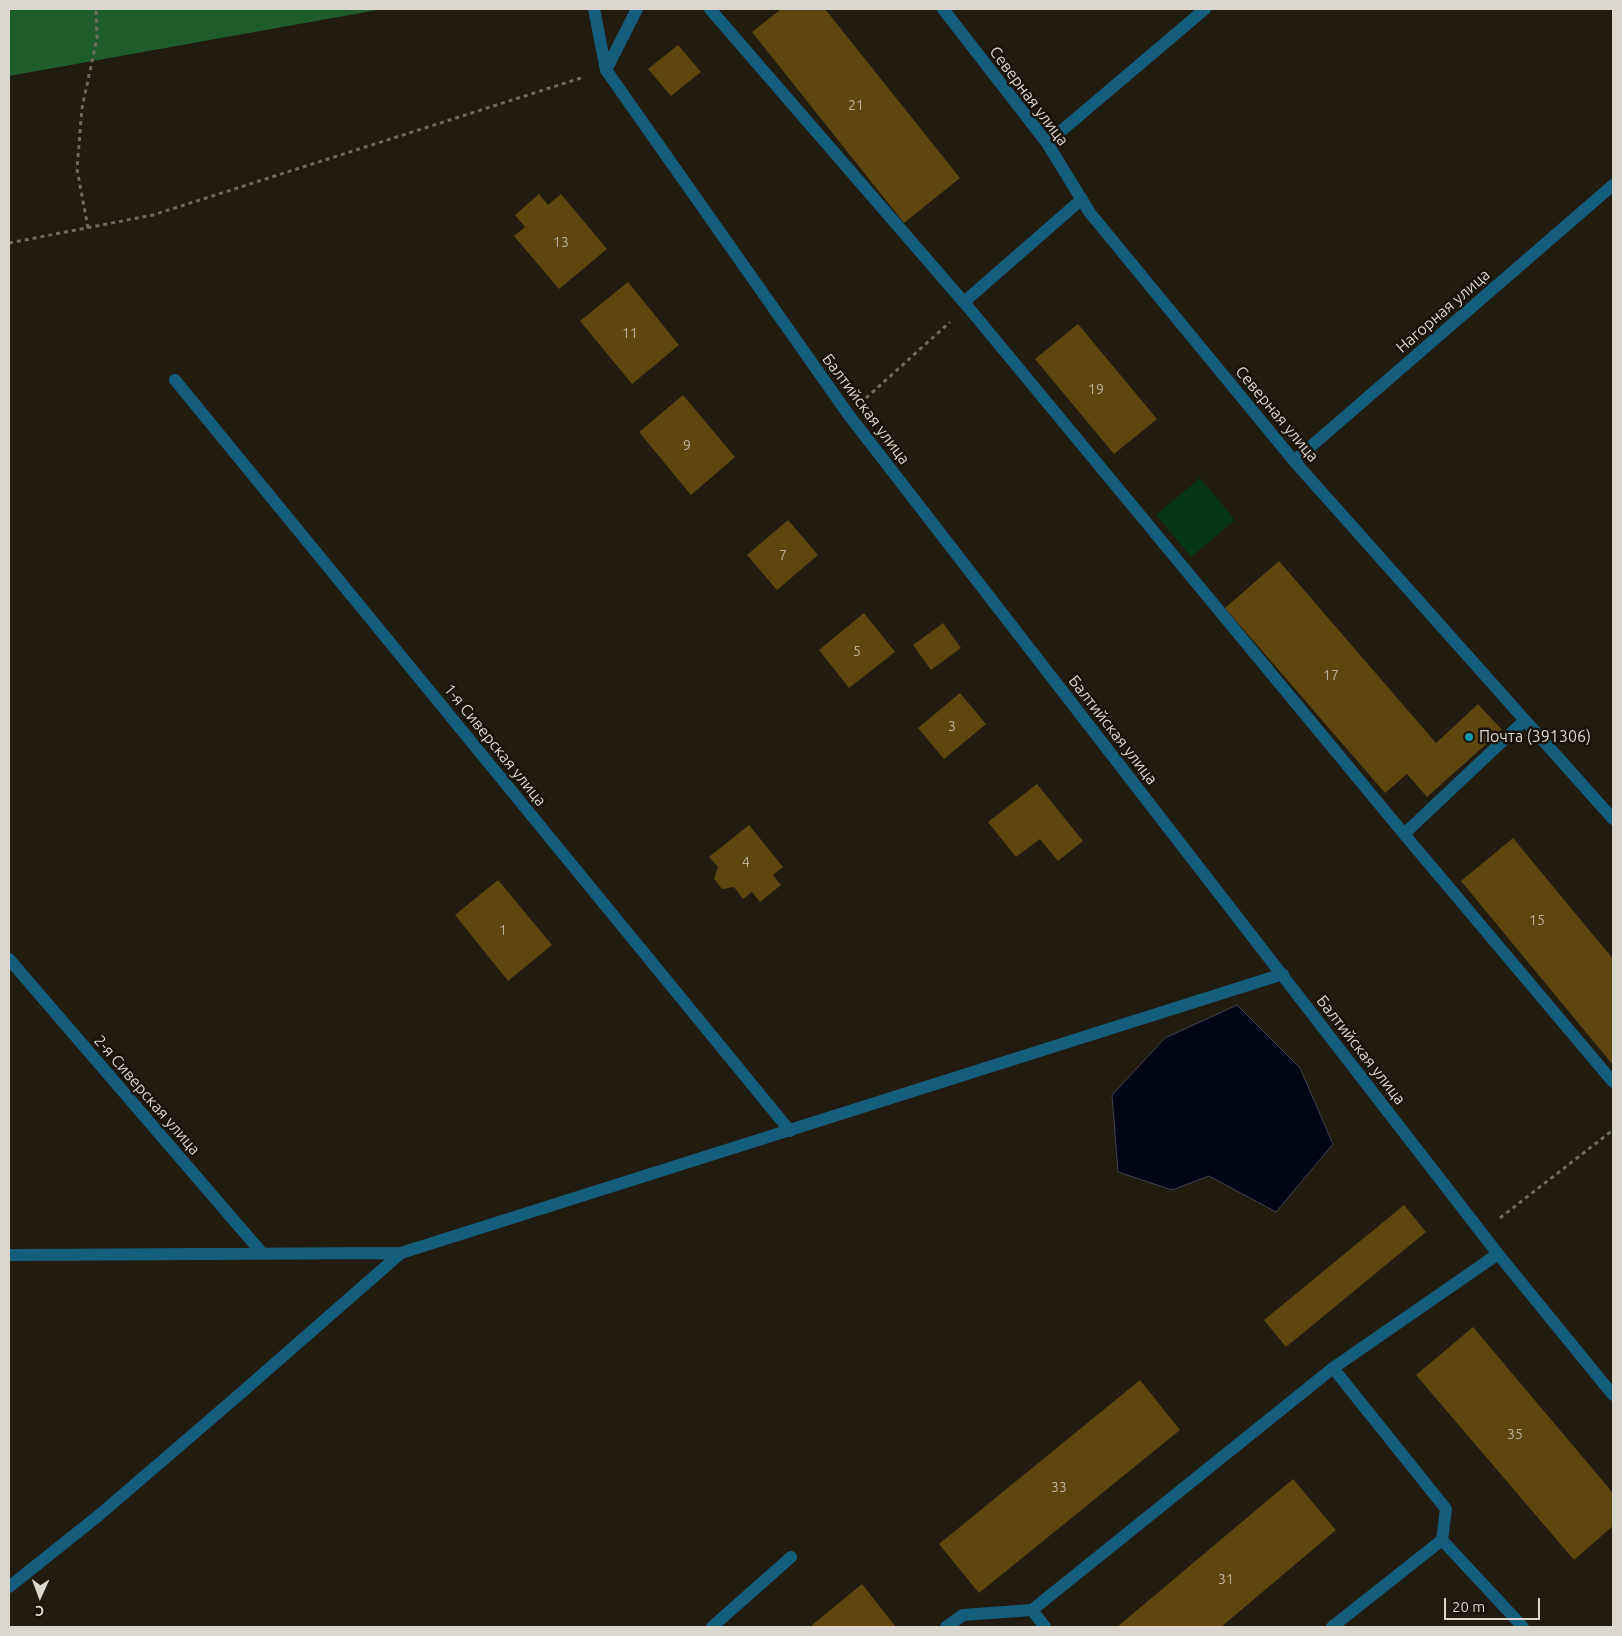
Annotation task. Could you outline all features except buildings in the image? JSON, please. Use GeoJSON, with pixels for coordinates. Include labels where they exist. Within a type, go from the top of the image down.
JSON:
{"type":"FeatureCollection","features":[{"type":"Feature","properties":{"kind":"street"},"geometry":{"type":"LineString","coordinates":[[594,9],[606,70]]}},
{"type":"Feature","properties":{"kind":"street"},"geometry":{"type":"LineString","coordinates":[[606,70],[637,9]]}},
{"type":"Feature","properties":{"kind":"street"},"geometry":{"type":"LineString","coordinates":[[710,9],[966,305],[1404,834],[1613,1082]]}},
{"type":"Feature","properties":{"kind":"street","name":"Северная улица"},"geometry":{"type":"LineString","coordinates":[[943,9],[1047,143],[1090,213],[1294,461],[1613,819]]}},
{"type":"Feature","properties":{"kind":"street"},"geometry":{"type":"LineString","coordinates":[[1047,143],[1205,9]]}},
{"type":"Feature","properties":{"kind":"street","name":"Балтийская улица"},"geometry":{"type":"LineString","coordinates":[[606,70],[848,414],[1498,1254],[1613,1395]]}},
{"type":"Feature","properties":{"kind":"street","name":"Нагорная улица"},"geometry":{"type":"LineString","coordinates":[[1294,461],[1613,185]]}},
{"type":"Feature","properties":{"kind":"street"},"geometry":{"type":"LineString","coordinates":[[966,305],[1082,199]]}},
{"type":"Feature","properties":{"kind":"street","name":"1-я Сиверская улица"},"geometry":{"type":"LineString","coordinates":[[175,380],[790,1131]]}},
{"type":"Feature","properties":{"kind":"street"},"geometry":{"type":"LineString","coordinates":[[1404,834],[1525,720]]}},
{"type":"Feature","properties":{"kind":"street","name":"2-я Сиверская улица"},"geometry":{"type":"LineString","coordinates":[[9,959],[262,1253]]}},
{"type":"Feature","properties":{"kind":"street"},"geometry":{"type":"LineString","coordinates":[[9,1255],[402,1253],[1283,974]]}},
{"type":"Feature","properties":{"kind":"street"},"geometry":{"type":"LineString","coordinates":[[9,1587],[98,1516],[402,1253]]}},
{"type":"Feature","properties":{"kind":"street"},"geometry":{"type":"LineString","coordinates":[[946,1627],[963,1615],[1032,1610],[1333,1368],[1498,1254]]}},
{"type":"Feature","properties":{"kind":"street"},"geometry":{"type":"LineString","coordinates":[[1332,1627],[1442,1540],[1446,1509],[1333,1368]]}},
{"type":"Feature","properties":{"kind":"street"},"geometry":{"type":"LineString","coordinates":[[1442,1540],[1523,1627]]}},
{"type":"Feature","properties":{"kind":"street"},"geometry":{"type":"LineString","coordinates":[[712,1627],[791,1557]]}},
{"type":"Feature","properties":{"kind":"street"},"geometry":{"type":"LineString","coordinates":[[1032,1610],[1045,1627]]}},
{"type":"Feature","properties":{"kind":"path"},"geometry":{"type":"LineString","coordinates":[[88,228],[77,169],[82,108],[97,38],[96,9]]}},
{"type":"Feature","properties":{"kind":"path"},"geometry":{"type":"LineString","coordinates":[[9,244],[153,215],[606,70]]}},
{"type":"Feature","properties":{"kind":"path"},"geometry":{"type":"LineString","coordinates":[[848,414],[966,305]]}},
{"type":"Feature","properties":{"kind":"path"},"geometry":{"type":"LineString","coordinates":[[1482,1232],[1613,1130]]}},
{"type":"Feature","properties":{"kind":"green space"},"geometry":{"type":"Polygon","coordinates":[[[9,9],[383,9],[9,76],[9,9]]]}},
{"type":"Feature","properties":{"kind":"green space"},"geometry":{"type":"Polygon","coordinates":[[[1200,478],[1235,520],[1191,557],[1156,515],[1200,478]]]}},
{"type":"Feature","properties":{"kind":"water"},"geometry":{"type":"Polygon","coordinates":[[[1237,1005],[1300,1068],[1333,1144],[1276,1212],[1209,1176],[1172,1190],[1118,1172],[1112,1095],[1165,1038],[1237,1005]]]}},
{"type":"Feature","properties":{"kind":"place","name":"Почта (391306)"},"geometry":{"type":"Point","coordinates":[1469,737]}}]}
